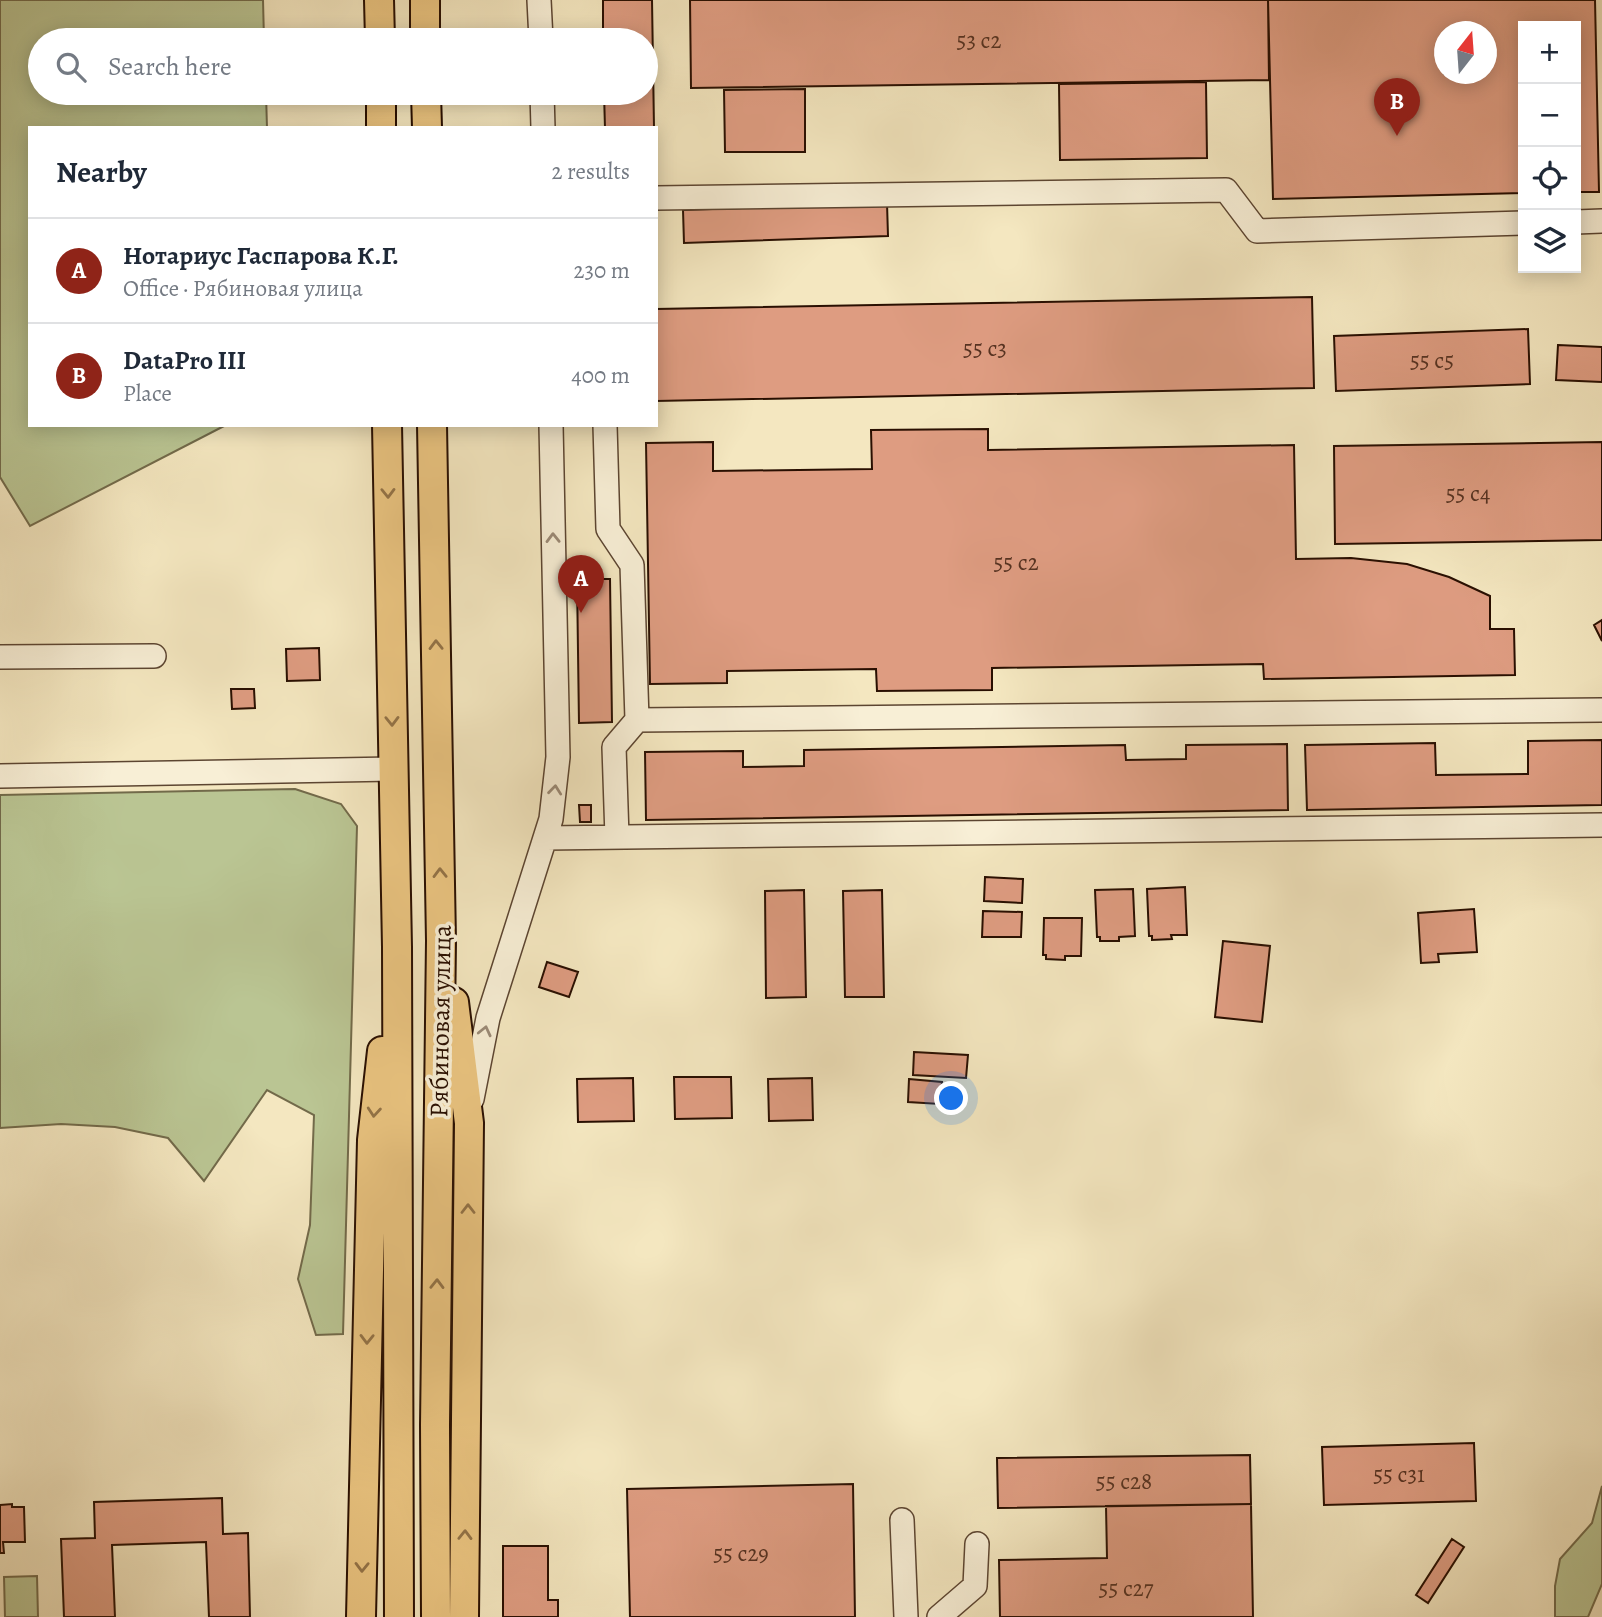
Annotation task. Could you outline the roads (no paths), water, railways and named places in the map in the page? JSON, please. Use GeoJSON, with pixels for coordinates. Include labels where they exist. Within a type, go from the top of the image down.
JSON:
{"type":"FeatureCollection","features":[{"type":"Feature","properties":{"kind":"main road"},"geometry":{"type":"LineString","coordinates":[[379,0],[380,28]]}},
{"type":"Feature","properties":{"kind":"main road"},"geometry":{"type":"LineString","coordinates":[[425,0],[425,28]]}},
{"type":"Feature","properties":{"kind":"main road"},"geometry":{"type":"LineString","coordinates":[[381,105],[382,126]]}},
{"type":"Feature","properties":{"kind":"main road"},"geometry":{"type":"LineString","coordinates":[[426,105],[427,126]]}},
{"type":"Feature","properties":{"kind":"main road","name":"Рябиновая улица"},"geometry":{"type":"LineString","coordinates":[[387,427],[397,947],[399,1617]]}},
{"type":"Feature","properties":{"kind":"main road","name":"Рябиновая улица"},"geometry":{"type":"LineString","coordinates":[[432,427],[442,941],[435,1426],[436,1617]]}},
{"type":"Feature","properties":{"kind":"main road"},"geometry":{"type":"LineString","coordinates":[[442,941],[458,1020],[469,1123],[463,1612]]}},
{"type":"Feature","properties":{"kind":"main road"},"geometry":{"type":"LineString","coordinates":[[362,1614],[372,1140],[397,947]]}},
{"type":"Feature","properties":{"kind":"street"},"geometry":{"type":"LineString","coordinates":[[539,0],[540,28]]}},
{"type":"Feature","properties":{"kind":"street"},"geometry":{"type":"LineString","coordinates":[[542,105],[543,126]]}},
{"type":"Feature","properties":{"kind":"street"},"geometry":{"type":"LineString","coordinates":[[658,198],[1226,190],[1257,231],[1518,223]]}},
{"type":"Feature","properties":{"kind":"street"},"geometry":{"type":"LineString","coordinates":[[1581,222],[1602,221]]}},
{"type":"Feature","properties":{"kind":"street"},"geometry":{"type":"LineString","coordinates":[[469,1123],[476,1069],[488,1018],[547,838],[556,791],[558,757],[551,427]]}},
{"type":"Feature","properties":{"kind":"street"},"geometry":{"type":"LineString","coordinates":[[605,427],[608,529],[632,565],[636,720],[614,747],[617,837]]}},
{"type":"Feature","properties":{"kind":"street"},"geometry":{"type":"LineString","coordinates":[[0,657],[154,656]]}},
{"type":"Feature","properties":{"kind":"street"},"geometry":{"type":"LineString","coordinates":[[636,720],[1602,710]]}},
{"type":"Feature","properties":{"kind":"street"},"geometry":{"type":"LineString","coordinates":[[0,776],[393,769]]}},
{"type":"Feature","properties":{"kind":"street"},"geometry":{"type":"LineString","coordinates":[[547,838],[1602,825]]}},
{"type":"Feature","properties":{"kind":"street"},"geometry":{"type":"LineString","coordinates":[[902,1520],[906,1617]]}},
{"type":"Feature","properties":{"kind":"street"},"geometry":{"type":"LineString","coordinates":[[939,1617],[975,1586],[977,1544]]}},
{"type":"Feature","properties":{"kind":"place","name":"DataPro III"},"geometry":{"type":"Point","coordinates":[1397,136]}},
{"type":"Feature","properties":{"kind":"place","name":"Нотариус Гаспарова К.Г."},"geometry":{"type":"Point","coordinates":[581,613]}}]}
